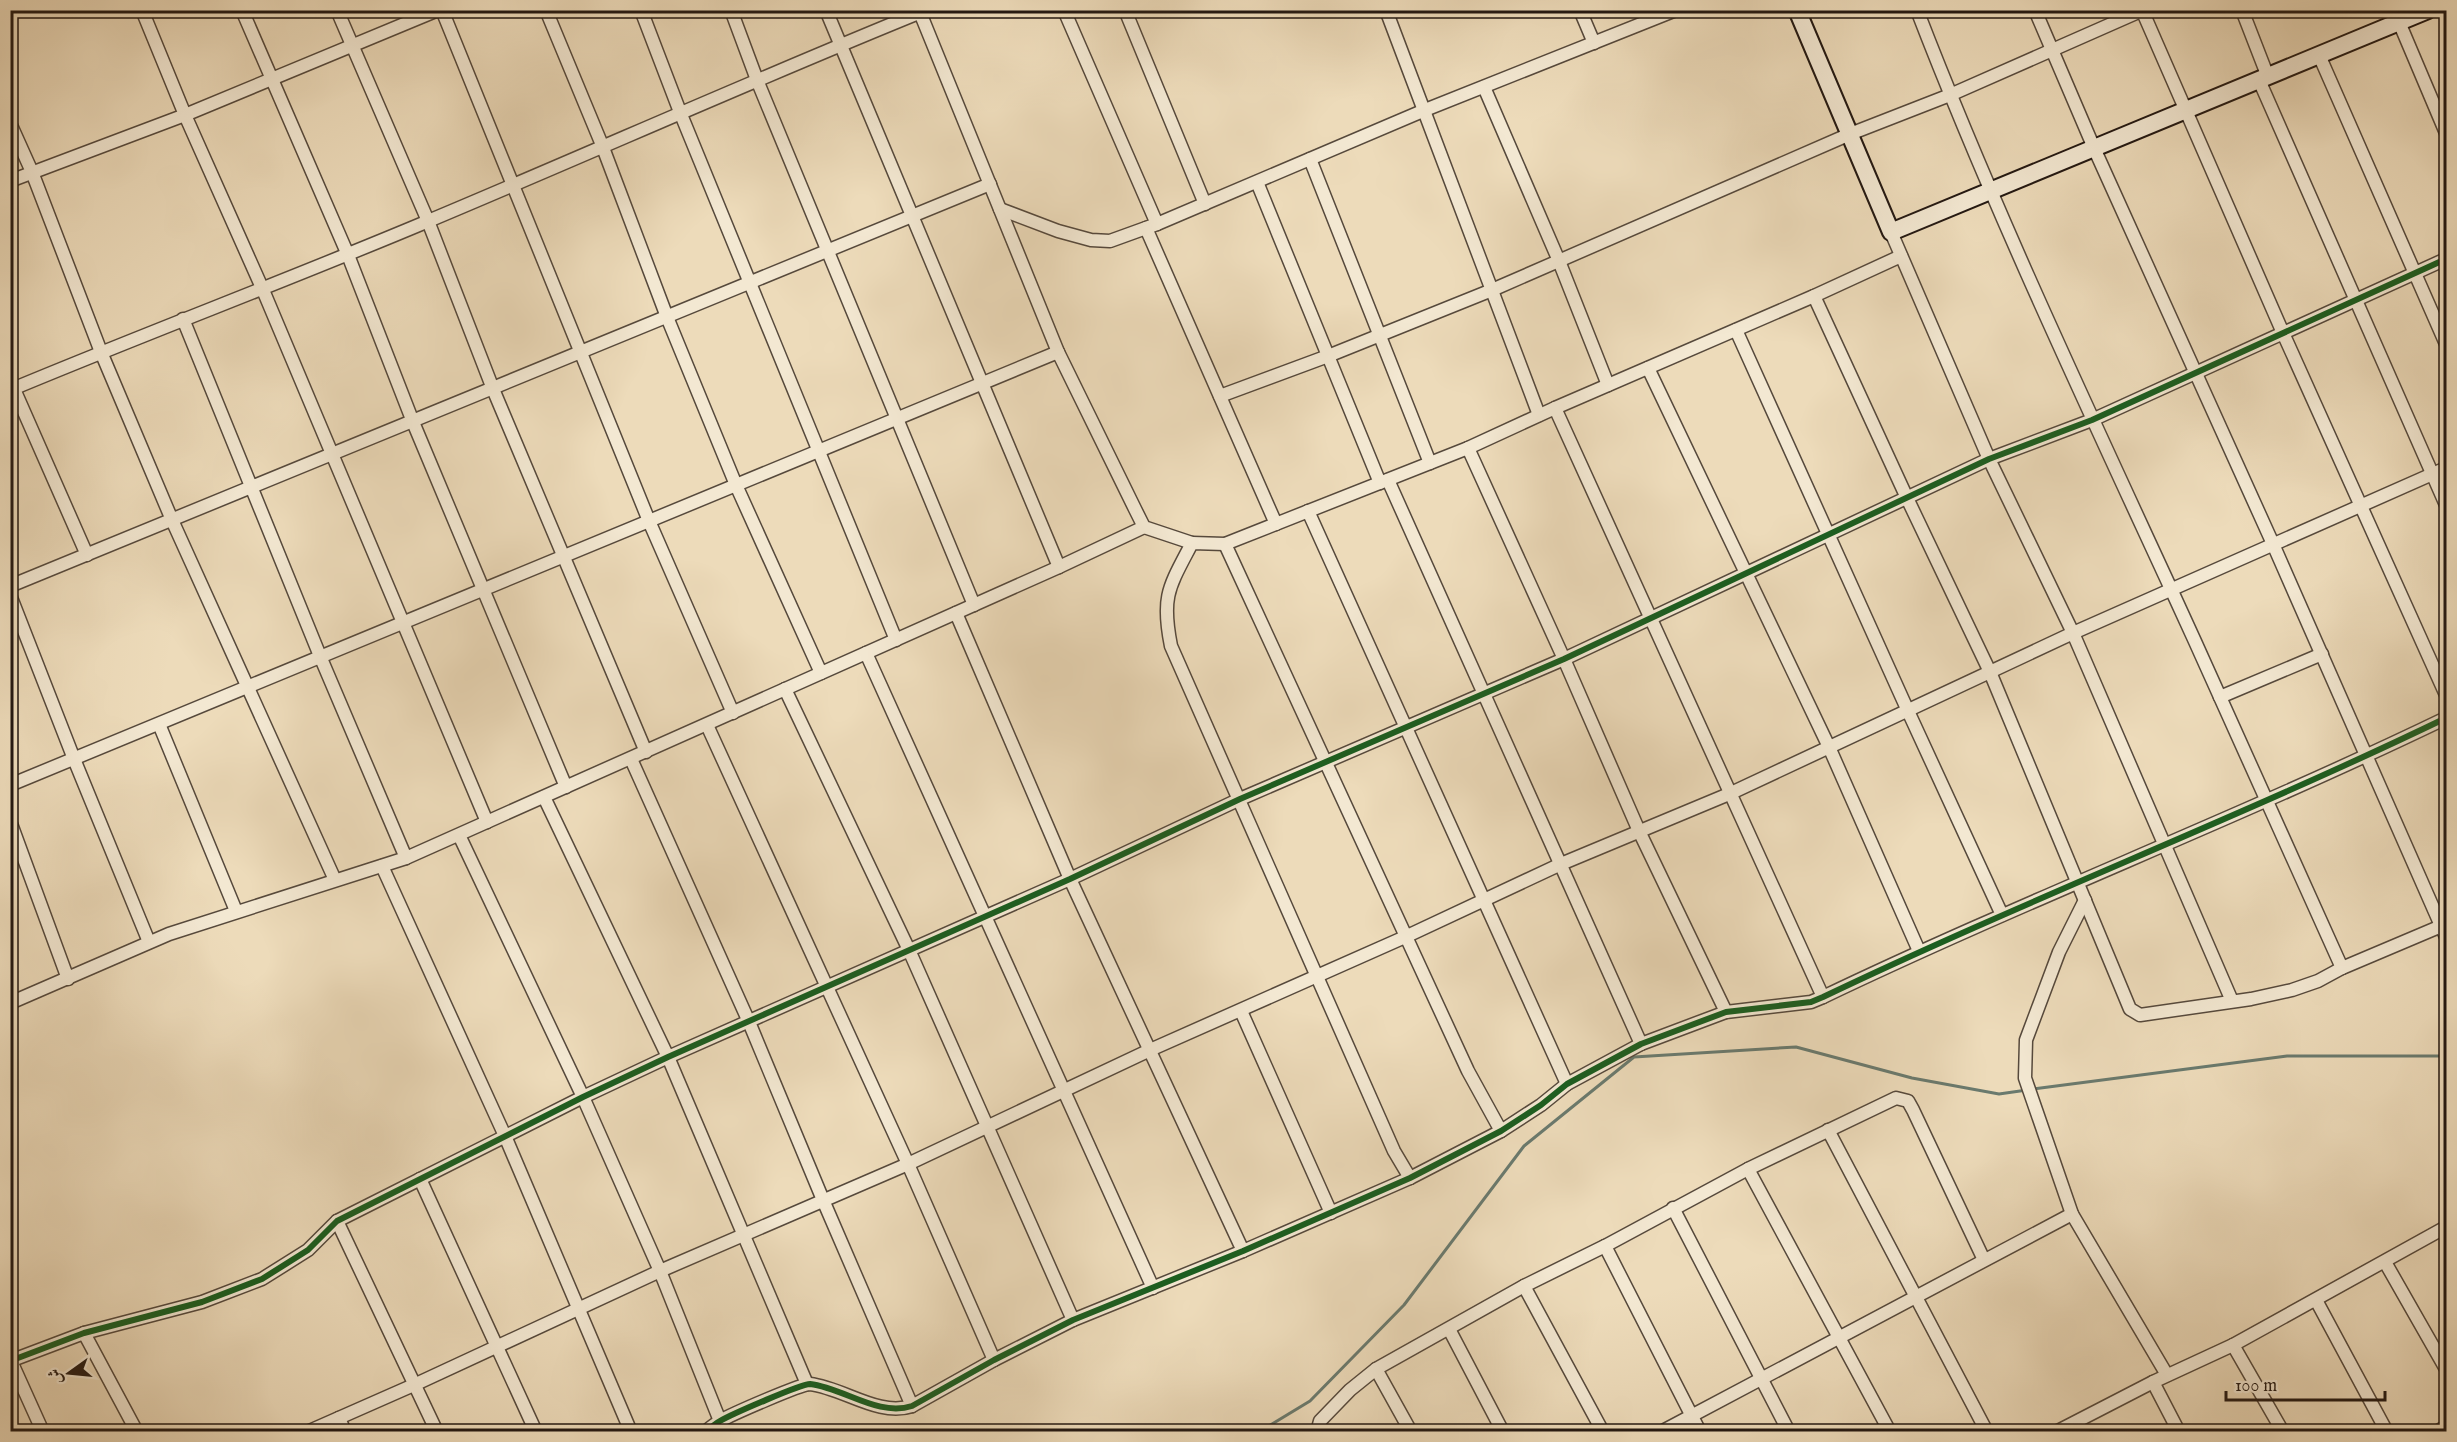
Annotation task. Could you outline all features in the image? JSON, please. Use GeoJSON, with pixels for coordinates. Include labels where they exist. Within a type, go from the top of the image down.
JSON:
{"type":"FeatureCollection","features":[{"type":"Feature","properties":{"kind":"street"},"geometry":{"type":"LineString","coordinates":[[142,10],[185,115],[263,290],[487,822]]}},
{"type":"Feature","properties":{"kind":"street"},"geometry":{"type":"LineString","coordinates":[[242,10],[348,255],[413,422],[566,787]]}},
{"type":"Feature","properties":{"kind":"street"},"geometry":{"type":"LineString","coordinates":[[337,10],[428,221],[493,389],[646,752]]}},
{"type":"Feature","properties":{"kind":"street"},"geometry":{"type":"LineString","coordinates":[[10,181],[185,115],[352,48],[438,10]]}},
{"type":"Feature","properties":{"kind":"street"},"geometry":{"type":"LineString","coordinates":[[442,10],[649,521],[733,713]]}},
{"type":"Feature","properties":{"kind":"street"},"geometry":{"type":"LineString","coordinates":[[546,10],[602,145],[667,317],[736,484],[821,673]]}},
{"type":"Feature","properties":{"kind":"street"},"geometry":{"type":"LineString","coordinates":[[641,10],[680,112],[896,640]]}},
{"type":"Feature","properties":{"kind":"street"},"geometry":{"type":"LineString","coordinates":[[731,10],[757,80],[974,605]]}},
{"type":"Feature","properties":{"kind":"street"},"geometry":{"type":"LineString","coordinates":[[826,10],[1059,567]]}},
{"type":"Feature","properties":{"kind":"street"},"geometry":{"type":"LineString","coordinates":[[1064,10],[1220,396],[1276,524]]}},
{"type":"Feature","properties":{"kind":"street"},"geometry":{"type":"LineString","coordinates":[[1125,10],[1205,204]]}},
{"type":"Feature","properties":{"kind":"street"},"geometry":{"type":"LineString","coordinates":[[1386,10],[1539,415]]}},
{"type":"Feature","properties":{"kind":"street"},"geometry":{"type":"LineString","coordinates":[[1580,10],[1594,43]]}},
{"type":"Feature","properties":{"kind":"street"},"geometry":{"type":"LineString","coordinates":[[1000,209],[1058,231],[1090,240],[1110,241],[1205,204],[1425,110],[1676,10]]}},
{"type":"Feature","properties":{"kind":"street"},"geometry":{"type":"LineString","coordinates":[[1797,10],[1989,459],[2073,633],[2232,1001]]}},
{"type":"Feature","properties":{"kind":"street"},"geometry":{"type":"LineString","coordinates":[[1917,10],[1990,190],[2092,420],[2342,968]]}},
{"type":"Feature","properties":{"kind":"street"},"geometry":{"type":"LineString","coordinates":[[1814,296],[1990,672],[2130,1009],[2140,1015],[2292,990],[2318,981],[2342,968],[2445,929],[2094,148],[2035,10]]}},
{"type":"Feature","properties":{"kind":"street"},"geometry":{"type":"LineString","coordinates":[[2242,10],[2263,78],[2355,300],[2446,505]]}},
{"type":"Feature","properties":{"kind":"street"},"geometry":{"type":"LineString","coordinates":[[1891,232],[2428,10]]}},
{"type":"Feature","properties":{"kind":"street"},"geometry":{"type":"LineString","coordinates":[[87,555],[12,386],[348,255],[602,145],[922,11],[1058,352],[1144,527]]}},
{"type":"Feature","properties":{"kind":"street"},"geometry":{"type":"LineString","coordinates":[[1220,396],[1328,356],[1492,290],[1850,134],[1950,95],[2142,11],[2283,333],[2446,695]]}},
{"type":"Feature","properties":{"kind":"street"},"geometry":{"type":"LineString","coordinates":[[2399,22],[2446,133]]}},
{"type":"Feature","properties":{"kind":"street"},"geometry":{"type":"LineString","coordinates":[[2319,56],[2446,344]]}},
{"type":"Feature","properties":{"kind":"street"},"geometry":{"type":"LineString","coordinates":[[1484,87],[1559,261],[1608,385]]}},
{"type":"Feature","properties":{"kind":"street"},"geometry":{"type":"LineString","coordinates":[[10,123],[32,172],[101,352],[172,520],[335,880]]}},
{"type":"Feature","properties":{"kind":"street"},"geometry":{"type":"LineString","coordinates":[[1310,159],[1430,463]]}},
{"type":"Feature","properties":{"kind":"street"},"geometry":{"type":"LineString","coordinates":[[1257,182],[1328,356],[1484,693],[1641,1044]]}},
{"type":"Feature","properties":{"kind":"street"},"geometry":{"type":"LineString","coordinates":[[10,586],[251,486],[332,456],[990,184]]}},
{"type":"Feature","properties":{"kind":"street"},"geometry":{"type":"LineString","coordinates":[[10,1003],[149,942],[236,911],[406,858],[707,725],[1144,527],[1192,543],[1225,544],[1468,448],[1901,256]]}},
{"type":"Feature","properties":{"kind":"street"},"geometry":{"type":"LineString","coordinates":[[43,1431],[11,1361],[84,1333],[202,1302],[262,1279],[308,1250],[336,1221],[668,1057],[1070,879],[1240,799],[1564,659],[1989,459],[2092,420],[2446,259]]}},
{"type":"Feature","properties":{"kind":"street"},"geometry":{"type":"LineString","coordinates":[[183,319],[320,656],[406,858]]}},
{"type":"Feature","properties":{"kind":"street"},"geometry":{"type":"LineString","coordinates":[[1736,330],[2002,915]]}},
{"type":"Feature","properties":{"kind":"street"},"geometry":{"type":"LineString","coordinates":[[10,785],[1058,352]]}},
{"type":"Feature","properties":{"kind":"street"},"geometry":{"type":"LineString","coordinates":[[1648,368],[1829,747],[1919,951]]}},
{"type":"Feature","properties":{"kind":"street"},"geometry":{"type":"LineString","coordinates":[[1555,408],[1823,997]]}},
{"type":"Feature","properties":{"kind":"street"},"geometry":{"type":"LineString","coordinates":[[1468,448],[1639,831],[1726,1012]]}},
{"type":"Feature","properties":{"kind":"street"},"geometry":{"type":"LineString","coordinates":[[307,1431],[416,1384],[660,1271],[908,1164],[1150,1050],[1405,937],[1561,864],[1729,794],[2073,633],[2446,468]]}},
{"type":"Feature","properties":{"kind":"street"},"geometry":{"type":"LineString","coordinates":[[1308,512],[1567,1084]]}},
{"type":"Feature","properties":{"kind":"street"},"geometry":{"type":"LineString","coordinates":[[1192,543],[1170,586],[1165,615],[1171,646],[1394,1151],[1410,1178]]}},
{"type":"Feature","properties":{"kind":"street"},"geometry":{"type":"LineString","coordinates":[[1225,544],[1468,1071],[1501,1131]]}},
{"type":"Feature","properties":{"kind":"street"},"geometry":{"type":"LineString","coordinates":[[10,595],[149,942]]}},
{"type":"Feature","properties":{"kind":"street"},"geometry":{"type":"LineString","coordinates":[[956,613],[1070,879],[1243,1251]]}},
{"type":"Feature","properties":{"kind":"street"},"geometry":{"type":"LineString","coordinates":[[866,653],[1153,1288]]}},
{"type":"Feature","properties":{"kind":"street"},"geometry":{"type":"LineString","coordinates":[[2220,697],[2322,654]]}},
{"type":"Feature","properties":{"kind":"street"},"geometry":{"type":"LineString","coordinates":[[785,689],[909,950],[1073,1320]]}},
{"type":"Feature","properties":{"kind":"street"},"geometry":{"type":"LineString","coordinates":[[705,1431],[720,1420],[807,1384],[831,1388],[889,1409],[901,1410],[912,1406],[994,1360],[1073,1320],[1243,1251],[1410,1178],[1501,1131],[1541,1105],[1567,1084],[1641,1044],[1726,1012],[1810,1002],[1823,997],[1919,951],[2367,756],[2446,718]]}},
{"type":"Feature","properties":{"kind":"street"},"geometry":{"type":"LineString","coordinates":[[159,724],[236,911]]}},
{"type":"Feature","properties":{"kind":"street"},"geometry":{"type":"LineString","coordinates":[[707,725],[908,1164],[994,1360]]}},
{"type":"Feature","properties":{"kind":"street"},"geometry":{"type":"LineString","coordinates":[[631,759],[749,1022],[912,1406]]}},
{"type":"Feature","properties":{"kind":"street"},"geometry":{"type":"LineString","coordinates":[[544,797],[668,1057],[807,1384]]}},
{"type":"Feature","properties":{"kind":"street"},"geometry":{"type":"LineString","coordinates":[[10,821],[68,979]]}},
{"type":"Feature","properties":{"kind":"street"},"geometry":{"type":"LineString","coordinates":[[459,835],[583,1097],[660,1271],[720,1420]]}},
{"type":"Feature","properties":{"kind":"street"},"geometry":{"type":"LineString","coordinates":[[382,866],[505,1136],[632,1431]]}},
{"type":"Feature","properties":{"kind":"street"},"geometry":{"type":"LineString","coordinates":[[2085,900],[2059,952],[2025,1041],[2025,1078],[2072,1214],[2167,1376]]}},
{"type":"Feature","properties":{"kind":"street"},"geometry":{"type":"LineString","coordinates":[[1241,1011],[1331,1213]]}},
{"type":"Feature","properties":{"kind":"street"},"geometry":{"type":"LineString","coordinates":[[1317,1431],[1320,1420],[1350,1390],[1376,1369],[1673,1208],[1896,1098],[1908,1101],[1984,1260]]}},
{"type":"Feature","properties":{"kind":"street"},"geometry":{"type":"LineString","coordinates":[[1828,1130],[1987,1431]]}},
{"type":"Feature","properties":{"kind":"street"},"geometry":{"type":"LineString","coordinates":[[1748,1169],[1890,1431]]}},
{"type":"Feature","properties":{"kind":"street"},"geometry":{"type":"LineString","coordinates":[[420,1179],[536,1431]]}},
{"type":"Feature","properties":{"kind":"street"},"geometry":{"type":"LineString","coordinates":[[1673,1208],[1789,1431]]}},
{"type":"Feature","properties":{"kind":"street"},"geometry":{"type":"LineString","coordinates":[[1661,1431],[2072,1214]]}},
{"type":"Feature","properties":{"kind":"street"},"geometry":{"type":"LineString","coordinates":[[336,1221],[437,1431]]}},
{"type":"Feature","properties":{"kind":"street"},"geometry":{"type":"LineString","coordinates":[[2056,1431],[2079,1426],[2153,1382],[2234,1346],[2446,1227]]}},
{"type":"Feature","properties":{"kind":"street"},"geometry":{"type":"LineString","coordinates":[[1605,1246],[1700,1431]]}},
{"type":"Feature","properties":{"kind":"street"},"geometry":{"type":"LineString","coordinates":[[2385,1262],[2446,1369]]}},
{"type":"Feature","properties":{"kind":"street"},"geometry":{"type":"LineString","coordinates":[[1524,1287],[1603,1431]]}},
{"type":"Feature","properties":{"kind":"street"},"geometry":{"type":"LineString","coordinates":[[2316,1300],[2387,1431]]}},
{"type":"Feature","properties":{"kind":"street"},"geometry":{"type":"LineString","coordinates":[[1449,1329],[1503,1431]]}},
{"type":"Feature","properties":{"kind":"street"},"geometry":{"type":"LineString","coordinates":[[84,1333],[137,1431]]}},
{"type":"Feature","properties":{"kind":"street"},"geometry":{"type":"LineString","coordinates":[[2234,1346],[2283,1431]]}},
{"type":"Feature","properties":{"kind":"street"},"geometry":{"type":"LineString","coordinates":[[1376,1369],[1411,1431]]}},
{"type":"Feature","properties":{"kind":"street"},"geometry":{"type":"LineString","coordinates":[[2153,1382],[2179,1431]]}},
{"type":"Feature","properties":{"kind":"street"},"geometry":{"type":"LineString","coordinates":[[339,1418],[345,1431]]}},
{"type":"Feature","properties":{"kind":"street"},"geometry":{"type":"LineString","coordinates":[[2437,1431],[2446,1426]]}},
{"type":"Feature","properties":{"kind":"waterway"},"geometry":{"type":"LineString","coordinates":[[1259,1432],[1310,1401],[1404,1305],[1524,1146],[1634,1057],[1796,1047],[1912,1078],[1999,1094],[2027,1090]]}},
{"type":"Feature","properties":{"kind":"waterway"},"geometry":{"type":"LineString","coordinates":[[2033,1089],[2287,1056],[2446,1056]]}},
{"type":"Feature","properties":{"kind":"cycle path"},"geometry":{"type":"LineString","coordinates":[[10,1361],[84,1333],[202,1302],[262,1279],[308,1250],[337,1221],[583,1097],[668,1057],[1070,879],[1240,799],[1564,659],[1989,459],[2092,420],[2446,259]]}},
{"type":"Feature","properties":{"kind":"cycle path"},"geometry":{"type":"LineString","coordinates":[[705,1432],[738,1412],[810,1384],[886,1408],[912,1406],[994,1360],[1073,1320],[1243,1251],[1410,1178],[1501,1131],[1541,1105],[1567,1084],[1641,1044],[1726,1012],[1811,1002],[1978,926],[2291,790],[2446,718]]}}]}
